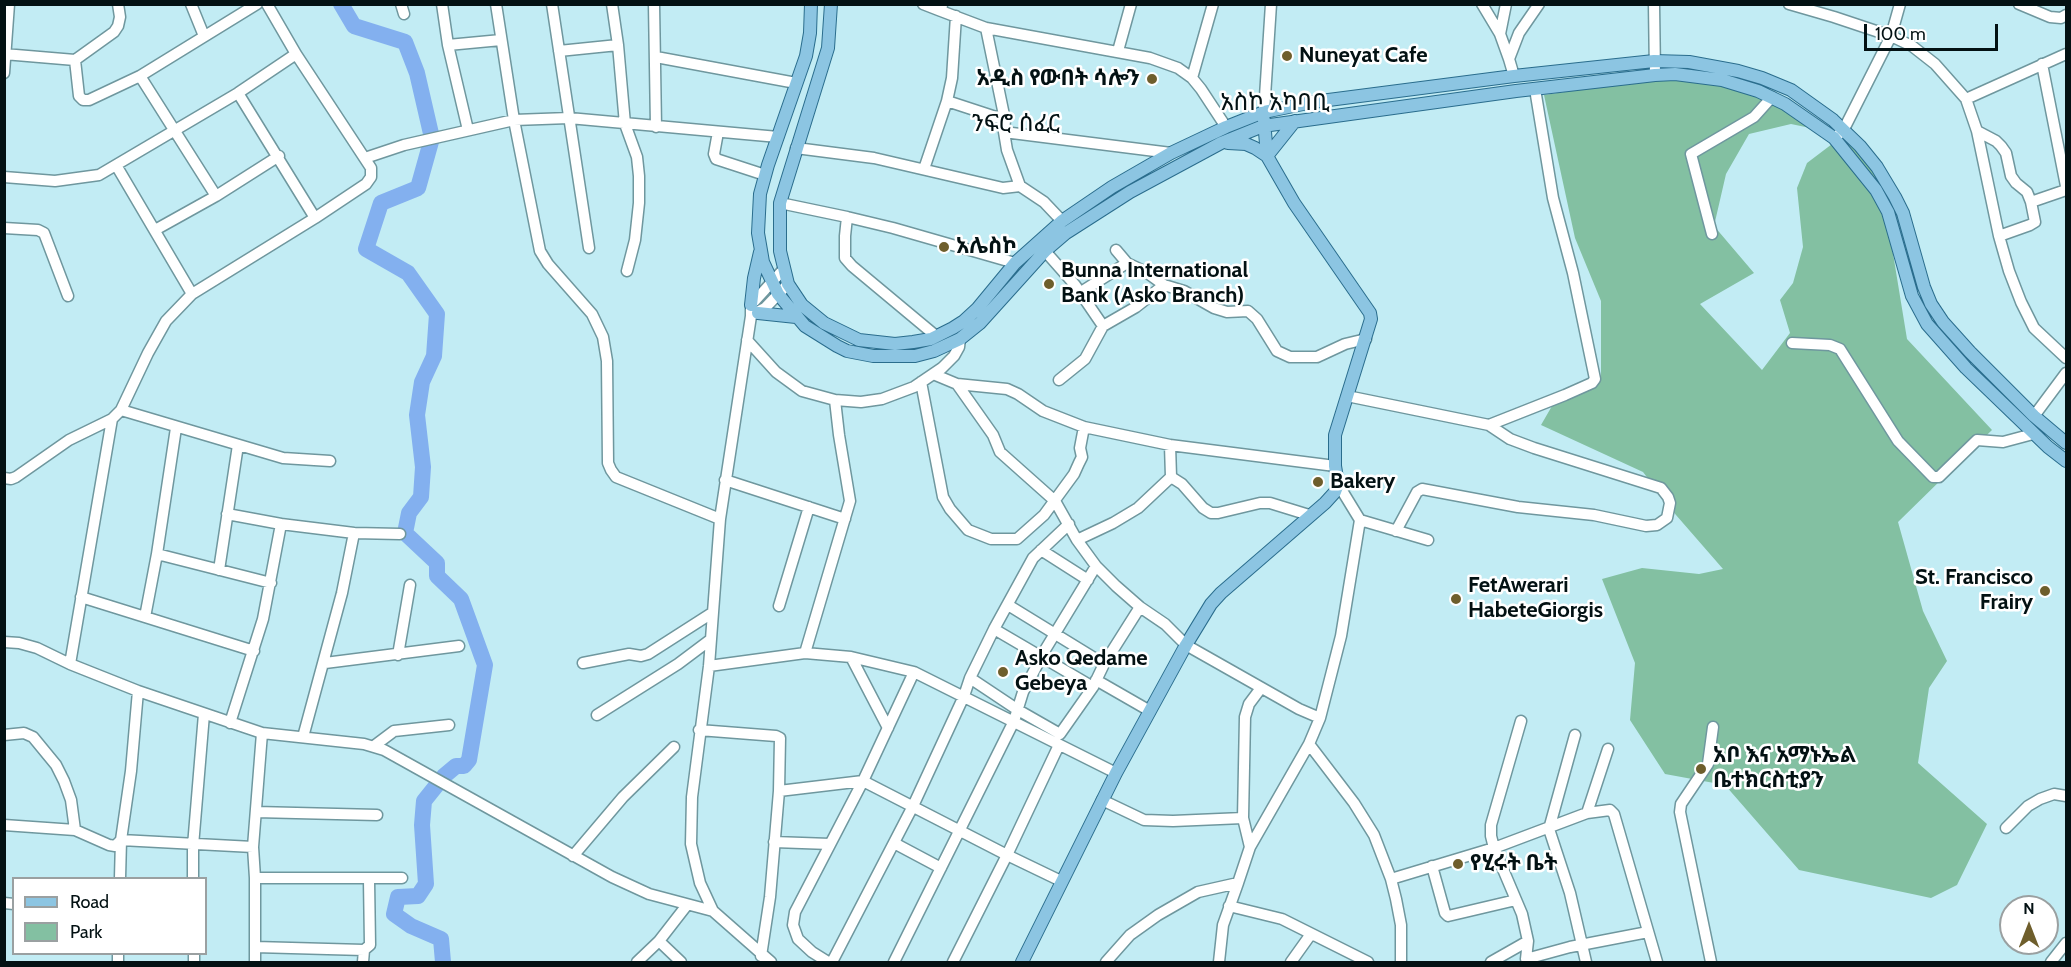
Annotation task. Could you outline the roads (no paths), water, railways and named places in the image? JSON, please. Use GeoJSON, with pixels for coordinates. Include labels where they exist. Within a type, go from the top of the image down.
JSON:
{"type":"FeatureCollection","features":[{"type":"Feature","properties":{"kind":"main road"},"geometry":{"type":"LineString","coordinates":[[811,4],[806,56],[765,175],[760,194],[758,233],[765,268],[775,288],[796,317],[814,333],[847,351],[873,356],[915,356],[934,351],[960,339],[980,323],[1045,251],[1066,233],[1130,192],[1221,143],[1263,126],[1535,89],[1675,74],[1722,80],[1772,97],[1804,116],[1833,138],[1876,190],[1888,212],[1912,296],[1927,324],[1966,368],[2033,434],[2067,460]]}},
{"type":"Feature","properties":{"kind":"main road"},"geometry":{"type":"LineString","coordinates":[[831,4],[828,48],[780,203],[779,230],[783,270],[795,296],[810,313],[833,328],[859,340],[895,344],[913,342],[936,336],[964,321],[977,309],[1015,263],[1062,221],[1112,187],[1171,153],[1264,112],[1313,102],[1514,76],[1654,61],[1714,65],[1762,78],[1804,98],[1844,129],[1870,156],[1903,213],[1931,304],[1955,335],[2034,416],[2067,443]]}},
{"type":"Feature","properties":{"kind":"main road"},"geometry":{"type":"LineString","coordinates":[[1022,963],[1116,773],[1211,604],[1221,592],[1325,502],[1335,492],[1338,484],[1335,466],[1335,435],[1366,339],[1371,319],[1370,313],[1294,203],[1267,156],[1263,126],[1264,112]]}},
{"type":"Feature","properties":{"kind":"main road"},"geometry":{"type":"LineString","coordinates":[[1267,156],[1295,121]]}},
{"type":"Feature","properties":{"kind":"main road"},"geometry":{"type":"LineString","coordinates":[[1221,143],[1246,144],[1267,156]]}},
{"type":"Feature","properties":{"kind":"main road"},"geometry":{"type":"LineString","coordinates":[[760,250],[754,278],[754,311],[796,317]]}},
{"type":"Feature","properties":{"kind":"street"},"geometry":{"type":"LineString","coordinates":[[4,73],[9,4]]}},
{"type":"Feature","properties":{"kind":"street"},"geometry":{"type":"LineString","coordinates":[[5,54],[75,60],[114,32],[120,17],[118,4]]}},
{"type":"Feature","properties":{"kind":"street"},"geometry":{"type":"LineString","coordinates":[[191,4],[204,36]]}},
{"type":"Feature","properties":{"kind":"street"},"geometry":{"type":"LineString","coordinates":[[75,60],[79,96],[83,100],[89,100],[140,76],[257,4]]}},
{"type":"Feature","properties":{"kind":"street"},"geometry":{"type":"LineString","coordinates":[[4,478],[16,477],[69,440],[112,419],[121,410],[166,321],[192,294],[315,218],[366,184],[371,177],[371,168],[365,158],[296,54],[267,4]]}},
{"type":"Feature","properties":{"kind":"street"},"geometry":{"type":"LineString","coordinates":[[442,4],[448,45],[468,130]]}},
{"type":"Feature","properties":{"kind":"street"},"geometry":{"type":"LineString","coordinates":[[496,4],[514,120],[540,251],[548,264],[592,314],[603,337],[607,361],[608,463],[611,470],[616,477],[720,519]]}},
{"type":"Feature","properties":{"kind":"street"},"geometry":{"type":"LineString","coordinates":[[552,4],[589,248]]}},
{"type":"Feature","properties":{"kind":"street"},"geometry":{"type":"LineString","coordinates":[[612,4],[625,124],[637,156],[639,176],[635,240],[627,271]]}},
{"type":"Feature","properties":{"kind":"street"},"geometry":{"type":"LineString","coordinates":[[654,4],[656,127]]}},
{"type":"Feature","properties":{"kind":"street"},"geometry":{"type":"LineString","coordinates":[[923,4],[942,8],[986,28],[1118,51],[1178,68],[1192,78],[1226,127]]}},
{"type":"Feature","properties":{"kind":"street"},"geometry":{"type":"LineString","coordinates":[[1118,51],[1131,4]]}},
{"type":"Feature","properties":{"kind":"street"},"geometry":{"type":"LineString","coordinates":[[1192,78],[1213,4]]}},
{"type":"Feature","properties":{"kind":"street"},"geometry":{"type":"LineString","coordinates":[[1264,112],[1270,4]]}},
{"type":"Feature","properties":{"kind":"street"},"geometry":{"type":"LineString","coordinates":[[1482,4],[1500,34],[1514,76]]}},
{"type":"Feature","properties":{"kind":"street"},"geometry":{"type":"LineString","coordinates":[[1500,34],[1506,4]]}},
{"type":"Feature","properties":{"kind":"street"},"geometry":{"type":"LineString","coordinates":[[1509,59],[1519,33],[1539,4]]}},
{"type":"Feature","properties":{"kind":"street"},"geometry":{"type":"LineString","coordinates":[[1654,4],[1655,75]]}},
{"type":"Feature","properties":{"kind":"street"},"geometry":{"type":"LineString","coordinates":[[1789,4],[1891,36],[1912,46],[1935,64],[1966,99],[1977,131],[1999,236],[2009,271],[2026,315],[2034,328],[2067,358]]}},
{"type":"Feature","properties":{"kind":"street"},"geometry":{"type":"LineString","coordinates":[[1833,138],[1844,129],[1891,36],[1900,4]]}},
{"type":"Feature","properties":{"kind":"street"},"geometry":{"type":"LineString","coordinates":[[2019,4],[2050,16],[2061,18],[2067,15]]}},
{"type":"Feature","properties":{"kind":"street"},"geometry":{"type":"LineString","coordinates":[[924,169],[952,78],[956,16]]}},
{"type":"Feature","properties":{"kind":"street"},"geometry":{"type":"LineString","coordinates":[[986,28],[1004,126],[1006,150],[1020,186],[1044,202],[1062,221]]}},
{"type":"Feature","properties":{"kind":"street"},"geometry":{"type":"LineString","coordinates":[[448,45],[501,40]]}},
{"type":"Feature","properties":{"kind":"street"},"geometry":{"type":"LineString","coordinates":[[559,51],[618,45]]}},
{"type":"Feature","properties":{"kind":"street"},"geometry":{"type":"LineString","coordinates":[[4,177],[55,181],[99,175],[238,93],[296,54]]}},
{"type":"Feature","properties":{"kind":"street"},"geometry":{"type":"LineString","coordinates":[[1966,99],[2067,54]]}},
{"type":"Feature","properties":{"kind":"street"},"geometry":{"type":"LineString","coordinates":[[656,57],[796,83]]}},
{"type":"Feature","properties":{"kind":"street"},"geometry":{"type":"LineString","coordinates":[[2031,202],[2066,186],[2042,64]]}},
{"type":"Feature","properties":{"kind":"street"},"geometry":{"type":"LineString","coordinates":[[140,76],[216,196]]}},
{"type":"Feature","properties":{"kind":"street"},"geometry":{"type":"LineString","coordinates":[[1489,425],[1583,387],[1592,383],[1594,379],[1573,273],[1553,198],[1535,89]]}},
{"type":"Feature","properties":{"kind":"street"},"geometry":{"type":"LineString","coordinates":[[238,93],[279,156],[315,218]]}},
{"type":"Feature","properties":{"kind":"street"},"geometry":{"type":"LineString","coordinates":[[1712,234],[1691,154],[1754,117],[1772,97]]}},
{"type":"Feature","properties":{"kind":"street"},"geometry":{"type":"LineString","coordinates":[[946,101],[1004,126],[1171,153]]}},
{"type":"Feature","properties":{"kind":"street"},"geometry":{"type":"LineString","coordinates":[[365,158],[404,145],[514,120],[569,118],[778,137]]}},
{"type":"Feature","properties":{"kind":"street"},"geometry":{"type":"LineString","coordinates":[[1977,131],[2001,146],[2006,153],[2011,176],[2027,192],[2031,202],[2035,222],[1999,236]]}},
{"type":"Feature","properties":{"kind":"street"},"geometry":{"type":"LineString","coordinates":[[718,132],[714,154],[716,159],[765,175]]}},
{"type":"Feature","properties":{"kind":"street"},"geometry":{"type":"LineString","coordinates":[[796,148],[874,158],[1003,188],[1020,186]]}},
{"type":"Feature","properties":{"kind":"street"},"geometry":{"type":"LineString","coordinates":[[155,230],[216,196],[279,156]]}},
{"type":"Feature","properties":{"kind":"street"},"geometry":{"type":"LineString","coordinates":[[116,165],[192,294]]}},
{"type":"Feature","properties":{"kind":"street"},"geometry":{"type":"LineString","coordinates":[[780,203],[892,228],[1015,263]]}},
{"type":"Feature","properties":{"kind":"street"},"geometry":{"type":"LineString","coordinates":[[847,217],[844,236],[845,258],[936,336]]}},
{"type":"Feature","properties":{"kind":"street"},"geometry":{"type":"LineString","coordinates":[[4,228],[38,230],[44,233],[68,296]]}},
{"type":"Feature","properties":{"kind":"street"},"geometry":{"type":"LineString","coordinates":[[1116,250],[1127,262],[1164,285],[1184,291],[1214,308],[1227,312],[1248,311],[1257,319],[1277,351],[1290,357],[1317,357],[1345,344],[1366,339]]}},
{"type":"Feature","properties":{"kind":"street"},"geometry":{"type":"LineString","coordinates":[[1045,251],[1080,292],[1103,327]]}},
{"type":"Feature","properties":{"kind":"street"},"geometry":{"type":"LineString","coordinates":[[1080,292],[1127,262]]}},
{"type":"Feature","properties":{"kind":"street"},"geometry":{"type":"LineString","coordinates":[[771,963],[713,911],[700,883],[691,844],[692,797],[709,666],[720,519],[747,340],[754,311],[775,288],[783,270]]}},
{"type":"Feature","properties":{"kind":"street"},"geometry":{"type":"LineString","coordinates":[[775,288],[788,284]]}},
{"type":"Feature","properties":{"kind":"street"},"geometry":{"type":"LineString","coordinates":[[1059,380],[1085,359],[1103,327],[1136,308],[1164,285]]}},
{"type":"Feature","properties":{"kind":"street"},"geometry":{"type":"LineString","coordinates":[[747,340],[776,372],[802,391],[835,400],[861,402],[882,399],[921,382],[954,356],[960,347],[960,339]]}},
{"type":"Feature","properties":{"kind":"street"},"geometry":{"type":"LineString","coordinates":[[1792,343],[1830,345],[1840,349],[1898,441],[1933,477],[1939,477],[1948,471],[1977,440],[2003,442],[2033,434]]}},
{"type":"Feature","properties":{"kind":"street"},"geometry":{"type":"LineString","coordinates":[[2034,416],[2067,373]]}},
{"type":"Feature","properties":{"kind":"street"},"geometry":{"type":"LineString","coordinates":[[933,374],[957,384],[1007,389],[1043,411],[1084,427],[1170,445],[1335,466]]}},
{"type":"Feature","properties":{"kind":"street"},"geometry":{"type":"LineString","coordinates":[[921,382],[943,497],[968,530],[991,539],[1017,539],[1034,526],[1055,501],[1082,457],[1080,448],[1084,427]]}},
{"type":"Feature","properties":{"kind":"street"},"geometry":{"type":"LineString","coordinates":[[957,384],[993,435],[1000,452],[1055,501],[1077,540],[1096,566],[1140,607],[1165,624],[1186,645],[1260,688],[1320,718]]}},
{"type":"Feature","properties":{"kind":"street"},"geometry":{"type":"LineString","coordinates":[[1347,396],[1489,425],[1510,439],[1534,448],[1661,488],[1670,503],[1667,518],[1657,525],[1646,526],[1594,514],[1518,507],[1422,489],[1417,492],[1396,531]]}},
{"type":"Feature","properties":{"kind":"street"},"geometry":{"type":"LineString","coordinates":[[805,653],[850,501],[835,400]]}},
{"type":"Feature","properties":{"kind":"street"},"geometry":{"type":"LineString","coordinates":[[121,410],[283,458],[330,461]]}},
{"type":"Feature","properties":{"kind":"street"},"geometry":{"type":"LineString","coordinates":[[70,664],[112,419]]}},
{"type":"Feature","properties":{"kind":"street"},"geometry":{"type":"LineString","coordinates":[[145,617],[176,428]]}},
{"type":"Feature","properties":{"kind":"street"},"geometry":{"type":"LineString","coordinates":[[219,570],[238,445]]}},
{"type":"Feature","properties":{"kind":"street"},"geometry":{"type":"LineString","coordinates":[[1170,445],[1172,477]]}},
{"type":"Feature","properties":{"kind":"street"},"geometry":{"type":"LineString","coordinates":[[1172,477],[1211,513],[1260,502],[1310,515]]}},
{"type":"Feature","properties":{"kind":"street"},"geometry":{"type":"LineString","coordinates":[[1077,540],[1138,508],[1172,477]]}},
{"type":"Feature","properties":{"kind":"street"},"geometry":{"type":"LineString","coordinates":[[725,480],[845,519]]}},
{"type":"Feature","properties":{"kind":"street"},"geometry":{"type":"LineString","coordinates":[[1219,963],[1223,925],[1250,848],[1309,744],[1320,718],[1341,636],[1360,520],[1338,484]]}},
{"type":"Feature","properties":{"kind":"street"},"geometry":{"type":"LineString","coordinates":[[779,606],[808,507]]}},
{"type":"Feature","properties":{"kind":"street"},"geometry":{"type":"LineString","coordinates":[[227,514],[281,524],[354,533],[400,534]]}},
{"type":"Feature","properties":{"kind":"street"},"geometry":{"type":"LineString","coordinates":[[1360,520],[1428,540]]}},
{"type":"Feature","properties":{"kind":"street"},"geometry":{"type":"LineString","coordinates":[[230,723],[254,651],[271,583],[281,524]]}},
{"type":"Feature","properties":{"kind":"street"},"geometry":{"type":"LineString","coordinates":[[914,672],[863,781],[795,912],[793,925],[798,939],[812,952],[830,963],[914,806],[994,629],[1033,558],[1069,524]]}},
{"type":"Feature","properties":{"kind":"street"},"geometry":{"type":"LineString","coordinates":[[303,737],[325,663],[354,533]]}},
{"type":"Feature","properties":{"kind":"street"},"geometry":{"type":"LineString","coordinates":[[1041,550],[1088,580]]}},
{"type":"Feature","properties":{"kind":"street"},"geometry":{"type":"LineString","coordinates":[[157,554],[271,583]]}},
{"type":"Feature","properties":{"kind":"street"},"geometry":{"type":"LineString","coordinates":[[894,963],[1014,721],[1023,692],[1096,566]]}},
{"type":"Feature","properties":{"kind":"street"},"geometry":{"type":"LineString","coordinates":[[398,654],[410,585]]}},
{"type":"Feature","properties":{"kind":"street"},"geometry":{"type":"LineString","coordinates":[[81,597],[254,651]]}},
{"type":"Feature","properties":{"kind":"street"},"geometry":{"type":"LineString","coordinates":[[1008,605],[1104,664]]}},
{"type":"Feature","properties":{"kind":"street"},"geometry":{"type":"LineString","coordinates":[[970,678],[1018,710],[1060,734],[1095,683],[1104,664],[1140,607]]}},
{"type":"Feature","properties":{"kind":"street"},"geometry":{"type":"LineString","coordinates":[[583,663],[629,654],[641,656],[648,654],[712,613]]}},
{"type":"Feature","properties":{"kind":"street"},"geometry":{"type":"LineString","coordinates":[[994,629],[1041,658],[1150,711]]}},
{"type":"Feature","properties":{"kind":"street"},"geometry":{"type":"LineString","coordinates":[[597,715],[678,664],[710,640]]}},
{"type":"Feature","properties":{"kind":"street"},"geometry":{"type":"LineString","coordinates":[[4,642],[37,648],[138,691],[262,733],[374,746],[612,877],[649,894],[713,911]]}},
{"type":"Feature","properties":{"kind":"street"},"geometry":{"type":"LineString","coordinates":[[325,663],[459,646]]}},
{"type":"Feature","properties":{"kind":"street"},"geometry":{"type":"LineString","coordinates":[[709,666],[805,653],[851,657],[914,672],[1116,773]]}},
{"type":"Feature","properties":{"kind":"street"},"geometry":{"type":"LineString","coordinates":[[851,657],[888,728]]}},
{"type":"Feature","properties":{"kind":"street"},"geometry":{"type":"LineString","coordinates":[[1250,848],[1243,818],[1245,717],[1249,704],[1260,688]]}},
{"type":"Feature","properties":{"kind":"street"},"geometry":{"type":"LineString","coordinates":[[120,877],[138,691]]}},
{"type":"Feature","properties":{"kind":"street"},"geometry":{"type":"LineString","coordinates":[[193,877],[193,846],[204,714]]}},
{"type":"Feature","properties":{"kind":"street"},"geometry":{"type":"LineString","coordinates":[[1521,721],[1491,825],[1494,848],[1522,914],[1528,941],[1526,961],[1582,945],[1648,932]]}},
{"type":"Feature","properties":{"kind":"street"},"geometry":{"type":"LineString","coordinates":[[374,746],[394,731],[449,725]]}},
{"type":"Feature","properties":{"kind":"street"},"geometry":{"type":"LineString","coordinates":[[1711,963],[1680,812],[1681,804],[1708,764],[1713,727]]}},
{"type":"Feature","properties":{"kind":"street"},"geometry":{"type":"LineString","coordinates":[[699,730],[780,738],[779,791],[770,897],[761,956]]}},
{"type":"Feature","properties":{"kind":"street"},"geometry":{"type":"LineString","coordinates":[[4,735],[24,733],[33,737],[56,765],[71,800],[75,830]]}},
{"type":"Feature","properties":{"kind":"street"},"geometry":{"type":"LineString","coordinates":[[255,963],[253,848],[262,733]]}},
{"type":"Feature","properties":{"kind":"street"},"geometry":{"type":"LineString","coordinates":[[1575,735],[1550,829],[1570,893],[1587,963]]}},
{"type":"Feature","properties":{"kind":"street"},"geometry":{"type":"LineString","coordinates":[[1309,744],[1354,803],[1374,835],[1391,879],[1401,925],[1401,963]]}},
{"type":"Feature","properties":{"kind":"street"},"geometry":{"type":"LineString","coordinates":[[953,963],[1059,745]]}},
{"type":"Feature","properties":{"kind":"street"},"geometry":{"type":"LineString","coordinates":[[573,856],[623,797],[674,747]]}},
{"type":"Feature","properties":{"kind":"street"},"geometry":{"type":"LineString","coordinates":[[1587,813],[1608,749]]}},
{"type":"Feature","properties":{"kind":"street"},"geometry":{"type":"LineString","coordinates":[[779,791],[863,781],[1062,881]]}},
{"type":"Feature","properties":{"kind":"street"},"geometry":{"type":"LineString","coordinates":[[2006,828],[2028,806],[2040,799],[2054,794],[2067,796]]}},
{"type":"Feature","properties":{"kind":"street"},"geometry":{"type":"LineString","coordinates":[[1102,800],[1144,820],[1243,818]]}},
{"type":"Feature","properties":{"kind":"street"},"geometry":{"type":"LineString","coordinates":[[1391,879],[1494,848],[1550,829],[1587,813],[1606,810],[1614,814],[1657,963]]}},
{"type":"Feature","properties":{"kind":"street"},"geometry":{"type":"LineString","coordinates":[[256,812],[377,815]]}},
{"type":"Feature","properties":{"kind":"street"},"geometry":{"type":"LineString","coordinates":[[4,825],[75,830],[115,846],[122,840],[253,848]]}},
{"type":"Feature","properties":{"kind":"street"},"geometry":{"type":"LineString","coordinates":[[774,842],[830,844]]}},
{"type":"Feature","properties":{"kind":"street"},"geometry":{"type":"LineString","coordinates":[[894,843],[941,868]]}},
{"type":"Feature","properties":{"kind":"street"},"geometry":{"type":"LineString","coordinates":[[1432,866],[1445,913],[1448,916],[1516,900]]}},
{"type":"Feature","properties":{"kind":"street"},"geometry":{"type":"LineString","coordinates":[[255,878],[369,880],[402,878]]}},
{"type":"Feature","properties":{"kind":"street"},"geometry":{"type":"LineString","coordinates":[[255,947],[364,950],[370,945],[369,880]]}},
{"type":"Feature","properties":{"kind":"street"},"geometry":{"type":"LineString","coordinates":[[1106,963],[1116,957],[1130,934],[1158,915],[1198,892],[1238,883]]}},
{"type":"Feature","properties":{"kind":"street"},"geometry":{"type":"LineString","coordinates":[[637,963],[659,941],[687,905]]}},
{"type":"Feature","properties":{"kind":"street"},"geometry":{"type":"LineString","coordinates":[[1229,906],[1282,919],[1368,963]]}},
{"type":"Feature","properties":{"kind":"street"},"geometry":{"type":"LineString","coordinates":[[1291,963],[1311,934]]}},
{"type":"Feature","properties":{"kind":"street"},"geometry":{"type":"LineString","coordinates":[[659,941],[681,963]]}},
{"type":"Feature","properties":{"kind":"street"},"geometry":{"type":"LineString","coordinates":[[1491,963],[1528,941]]}},
{"type":"Feature","properties":{"kind":"street"},"geometry":{"type":"LineString","coordinates":[[2051,963],[2067,943]]}},
{"type":"Feature","properties":{"kind":"street"},"geometry":{"type":"LineString","coordinates":[[363,963],[364,950]]}},
{"type":"Feature","properties":{"kind":"waterway"},"geometry":{"type":"LineString","coordinates":[[341,4],[354,26],[405,42],[417,73],[432,138],[418,188],[381,203],[366,249],[408,273],[437,314],[434,356],[422,382],[417,415],[423,467],[421,497],[409,513],[405,533],[437,563],[437,576],[461,599],[485,665],[469,760],[464,766],[456,766],[444,776],[424,801],[422,825],[426,884],[418,896],[398,897],[394,914],[411,926],[441,939],[443,962]]}},
{"type":"Feature","properties":{"kind":"place","name":"Nuneyat Cafe"},"geometry":{"type":"Point","coordinates":[1287,56]}},
{"type":"Feature","properties":{"kind":"place","name":"አዲስ የውበት ሳሎን"},"geometry":{"type":"Point","coordinates":[1152,79]}},
{"type":"Feature","properties":{"kind":"place","name":"አሌስኮ"},"geometry":{"type":"Point","coordinates":[944,247]}},
{"type":"Feature","properties":{"kind":"place","name":"Bunna International Bank (Asko Branch)"},"geometry":{"type":"Point","coordinates":[1049,284]}},
{"type":"Feature","properties":{"kind":"place","name":"Bakery"},"geometry":{"type":"Point","coordinates":[1318,482]}},
{"type":"Feature","properties":{"kind":"place","name":"St. Francisco Frairy"},"geometry":{"type":"Point","coordinates":[2045,591]}},
{"type":"Feature","properties":{"kind":"place","name":"FetAwerari HabeteGiorgis"},"geometry":{"type":"Point","coordinates":[1456,599]}},
{"type":"Feature","properties":{"kind":"place","name":"Asko Qedame Gebeya"},"geometry":{"type":"Point","coordinates":[1003,672]}},
{"type":"Feature","properties":{"kind":"place","name":"አቦ እና አማኑኤል ቤተክርስቲያን"},"geometry":{"type":"Point","coordinates":[1701,769]}},
{"type":"Feature","properties":{"kind":"place","name":"የሂሩት ቤት"},"geometry":{"type":"Point","coordinates":[1458,864]}},
{"type":"Feature","properties":{"kind":"district","name":"አስኮ አካባቢ"},"geometry":{"type":"Point","coordinates":[1275,103]}},
{"type":"Feature","properties":{"kind":"district","name":"ንፍሮ ሰፈር"},"geometry":{"type":"Point","coordinates":[1016,124]}}]}
